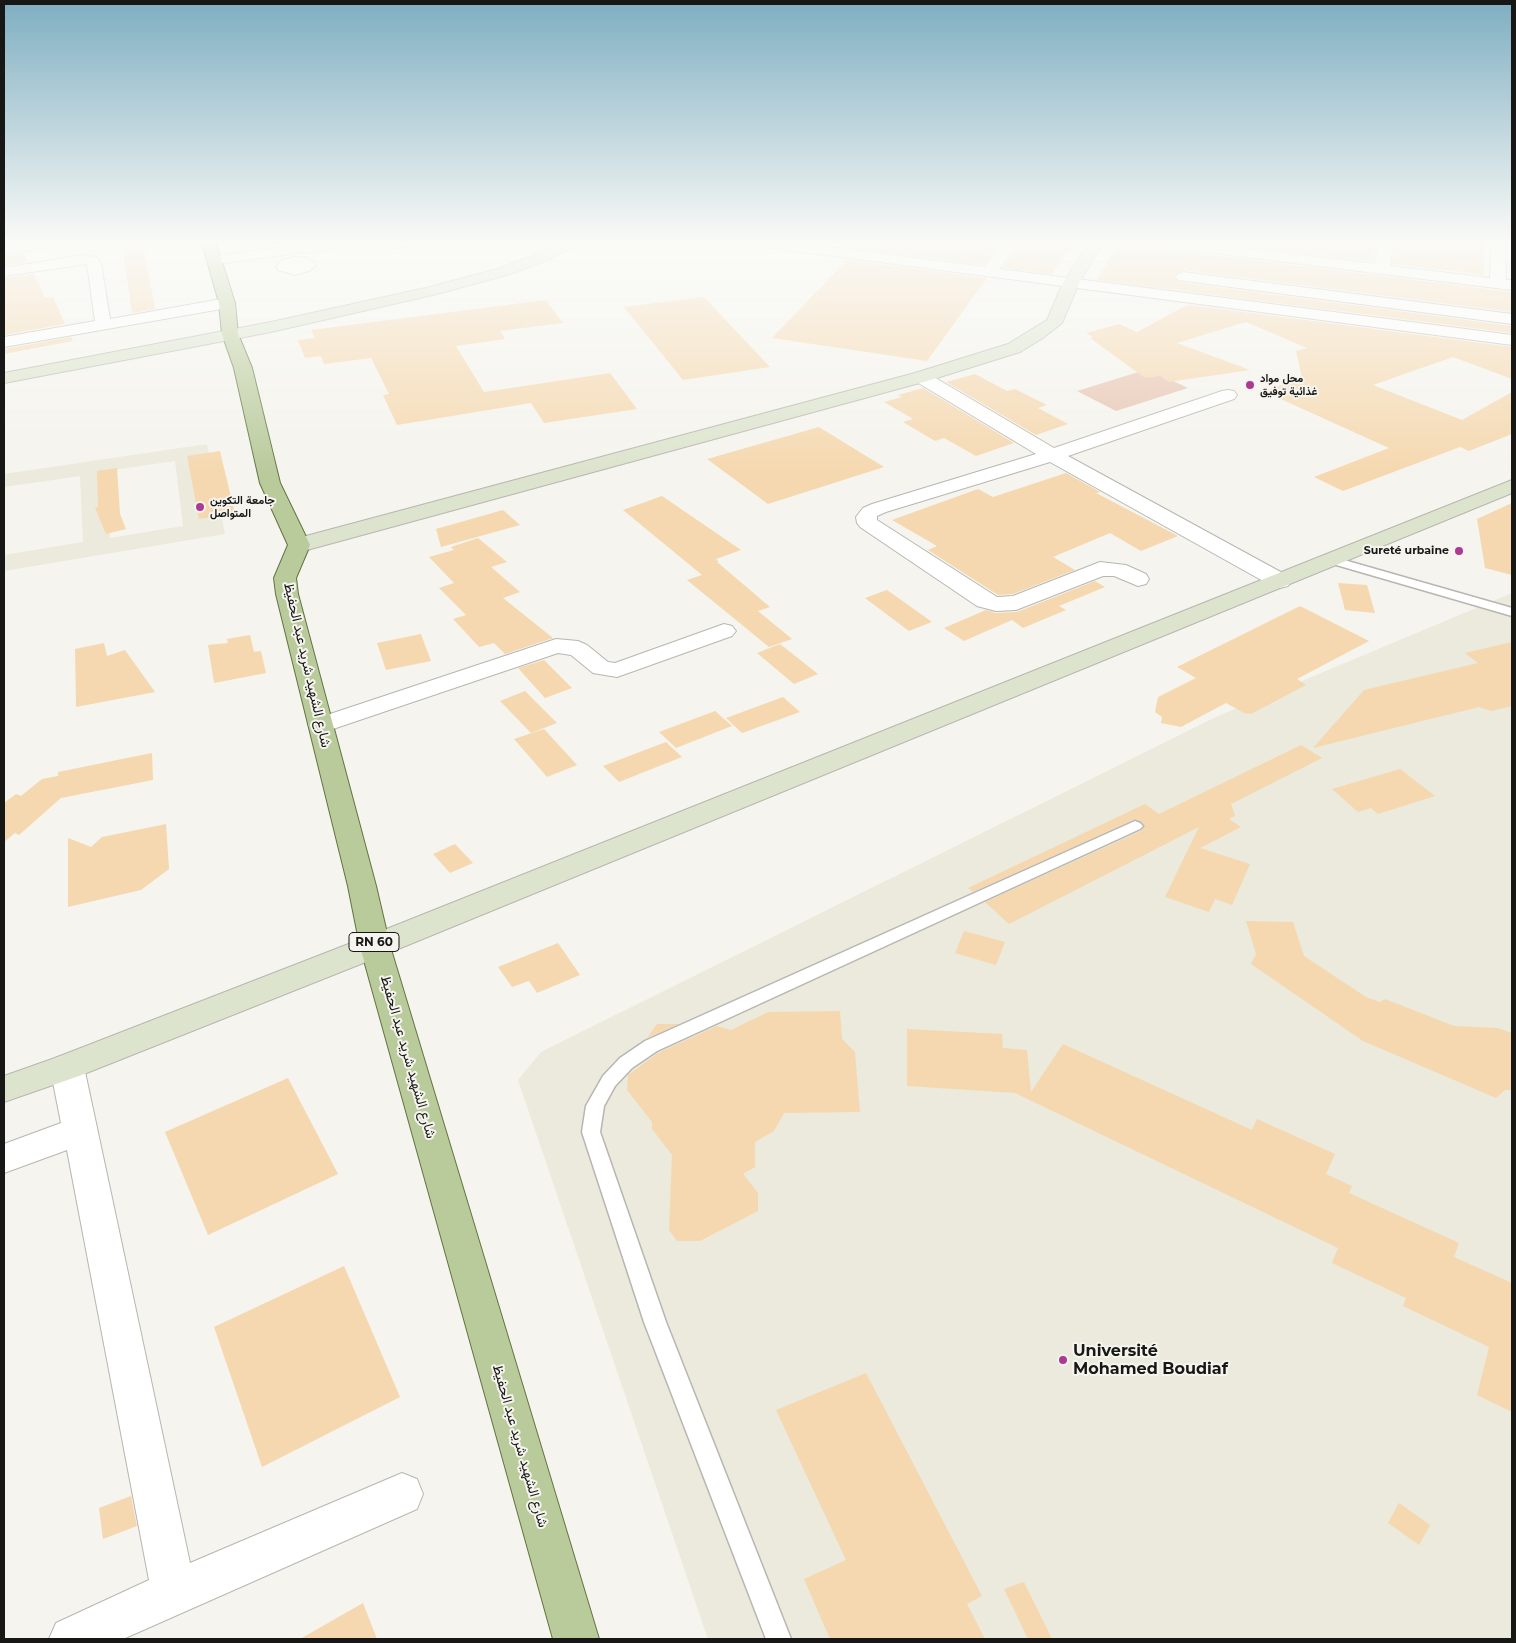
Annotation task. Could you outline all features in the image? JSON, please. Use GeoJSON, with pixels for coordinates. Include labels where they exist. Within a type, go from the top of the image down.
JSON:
{"type":"FeatureCollection","features":[{"type":"Feature","properties":{"kind":"main road"},"geometry":{"type":"LineString","coordinates":[[229,320],[230,334],[243,368],[270,483],[299,545],[921,377],[1014,348],[1037,335],[1054,323],[1055,320]]}},
{"type":"Feature","properties":{"kind":"main road"},"geometry":{"type":"LineString","coordinates":[[4,378],[303,320]]}},
{"type":"Feature","properties":{"kind":"main road"},"geometry":{"type":"LineString","coordinates":[[4,1089],[375,946],[1512,486]]}},
{"type":"Feature","properties":{"kind":"main road","name":"شارع الشهيد شريد عبد الحفيظ"},"geometry":{"type":"LineString","coordinates":[[299,545],[285,578],[375,946],[576,1639]]}},
{"type":"Feature","properties":{"kind":"street"},"geometry":{"type":"LineString","coordinates":[[102,320],[103,324]]}},
{"type":"Feature","properties":{"kind":"street"},"geometry":{"type":"LineString","coordinates":[[4,342],[129,320]]}},
{"type":"Feature","properties":{"kind":"street"},"geometry":{"type":"LineString","coordinates":[[1353,320],[1512,340]]}},
{"type":"Feature","properties":{"kind":"street"},"geometry":{"type":"LineString","coordinates":[[1424,320],[1424,329]]}},
{"type":"Feature","properties":{"kind":"street"},"geometry":{"type":"LineString","coordinates":[[921,377],[1052,455],[1280,581]]}},
{"type":"Feature","properties":{"kind":"street"},"geometry":{"type":"LineString","coordinates":[[1138,580],[1118,570],[1100,569],[1016,603],[996,604],[985,601],[867,523],[866,517],[870,512],[879,508],[1052,455],[1228,396]]}},
{"type":"Feature","properties":{"kind":"street"},"geometry":{"type":"LineString","coordinates":[[321,725],[556,646],[570,646],[579,650],[601,668],[617,670],[724,632]]}},
{"type":"Feature","properties":{"kind":"street"},"geometry":{"type":"LineString","coordinates":[[67,1066],[174,1592]]}},
{"type":"Feature","properties":{"kind":"street"},"geometry":{"type":"LineString","coordinates":[[4,1158],[80,1131]]}},
{"type":"Feature","properties":{"kind":"street"},"geometry":{"type":"LineString","coordinates":[[92,1635],[174,1592],[402,1494]]}},
{"type":"Feature","properties":{"kind":"lane"},"geometry":{"type":"LineString","coordinates":[[1330,560],[1512,612]]}},
{"type":"Feature","properties":{"kind":"lane"},"geometry":{"type":"LineString","coordinates":[[778,1639],[654,1322],[591,1132],[595,1106],[609,1081],[620,1069],[652,1046],[1135,826]]}},
{"type":"Feature","properties":{"kind":"shaded area"},"geometry":{"type":"Polygon","coordinates":[[[1148,369],[1188,388],[1116,411],[1077,391],[1148,369]]]}},
{"type":"Feature","properties":{"kind":"shaded area","name":"جامعة التكوين المتواصل"},"geometry":{"type":"Polygon","coordinates":[[[207,444],[225,534],[4,571],[4,555],[83,542],[80,476],[4,487],[4,474],[207,444]],[[175,461],[106,471],[110,538],[183,526],[175,461]]]}},
{"type":"Feature","properties":{"kind":"shaded area","name":"Université Mohamed Boudiaf"},"geometry":{"type":"Polygon","coordinates":[[[1512,593],[1512,1639],[708,1639],[518,1080],[541,1052],[1216,717],[1512,593]]]}},
{"type":"Feature","properties":{"kind":"building"},"geometry":{"type":"Polygon","coordinates":[[[4,320],[63,320],[65,324],[4,335],[4,320]]]}},
{"type":"Feature","properties":{"kind":"building"},"geometry":{"type":"Polygon","coordinates":[[[392,320],[561,320],[563,323],[500,331],[505,339],[456,346],[484,392],[610,373],[637,409],[544,423],[531,403],[397,425],[383,395],[389,394],[371,358],[324,364],[321,356],[305,358],[298,340],[315,338],[311,330],[392,320]]]}},
{"type":"Feature","properties":{"kind":"building"},"geometry":{"type":"Polygon","coordinates":[[[634,320],[725,320],[770,367],[683,380],[634,320]]]}},
{"type":"Feature","properties":{"kind":"building"},"geometry":{"type":"Polygon","coordinates":[[[790,320],[957,320],[927,361],[772,338],[790,320]]]}},
{"type":"Feature","properties":{"kind":"building"},"geometry":{"type":"Polygon","coordinates":[[[1160,320],[1302,320],[1512,347],[1512,379],[1453,357],[1373,385],[1462,420],[1512,392],[1512,434],[1469,451],[1460,447],[1343,491],[1314,477],[1389,448],[1263,391],[1302,378],[1296,351],[1307,348],[1246,322],[1177,343],[1250,370],[1169,382],[1160,376],[1145,378],[1090,338],[1093,337],[1086,333],[1119,324],[1137,332],[1160,320]]]}},
{"type":"Feature","properties":{"kind":"building"},"geometry":{"type":"Polygon","coordinates":[[[1408,320],[1464,320],[1512,326],[1512,333],[1408,320]]]}},
{"type":"Feature","properties":{"kind":"building"},"geometry":{"type":"Polygon","coordinates":[[[71,337],[73,341],[4,354],[4,349],[71,337]]]}},
{"type":"Feature","properties":{"kind":"building"},"geometry":{"type":"Polygon","coordinates":[[[975,374],[1007,391],[1015,389],[1047,405],[1038,408],[1068,424],[1036,435],[946,382],[975,374]]]}},
{"type":"Feature","properties":{"kind":"building"},"geometry":{"type":"Polygon","coordinates":[[[923,388],[1014,443],[976,456],[944,438],[935,441],[903,422],[913,419],[884,402],[902,397],[898,395],[923,388]]]}},
{"type":"Feature","properties":{"kind":"building"},"geometry":{"type":"Polygon","coordinates":[[[819,427],[884,467],[768,504],[707,459],[819,427]]]}},
{"type":"Feature","properties":{"kind":"building"},"geometry":{"type":"Polygon","coordinates":[[[220,451],[235,514],[199,519],[187,456],[220,451]]]}},
{"type":"Feature","properties":{"kind":"building"},"geometry":{"type":"Polygon","coordinates":[[[117,468],[120,514],[126,529],[106,534],[95,508],[98,507],[97,471],[117,468]]]}},
{"type":"Feature","properties":{"kind":"building"},"geometry":{"type":"Polygon","coordinates":[[[1066,473],[1100,492],[1096,493],[1178,536],[1141,551],[1110,533],[1053,557],[1075,570],[1013,594],[998,595],[928,550],[937,546],[892,520],[978,489],[993,497],[1066,473]]]}},
{"type":"Feature","properties":{"kind":"building"},"geometry":{"type":"Polygon","coordinates":[[[662,496],[741,550],[716,559],[719,562],[717,562],[770,607],[758,611],[792,639],[769,647],[687,580],[702,575],[623,510],[662,496]]]}},
{"type":"Feature","properties":{"kind":"building"},"geometry":{"type":"Polygon","coordinates":[[[1512,503],[1512,575],[1485,568],[1477,519],[1512,503]]]}},
{"type":"Feature","properties":{"kind":"building"},"geometry":{"type":"Polygon","coordinates":[[[503,510],[520,525],[441,547],[436,529],[503,510]]]}},
{"type":"Feature","properties":{"kind":"building"},"geometry":{"type":"Polygon","coordinates":[[[478,538],[507,562],[491,567],[520,592],[503,598],[553,638],[505,654],[494,643],[479,647],[453,619],[466,615],[439,588],[454,583],[429,557],[454,550],[451,547],[478,538]]]}},
{"type":"Feature","properties":{"kind":"building"},"geometry":{"type":"Polygon","coordinates":[[[1095,581],[1105,587],[1059,606],[1066,610],[1023,628],[1012,620],[964,641],[944,628],[986,610],[996,613],[1017,612],[1095,581]]]}},
{"type":"Feature","properties":{"kind":"building"},"geometry":{"type":"Polygon","coordinates":[[[1338,583],[1367,585],[1375,613],[1345,610],[1338,583]]]}},
{"type":"Feature","properties":{"kind":"building"},"geometry":{"type":"Polygon","coordinates":[[[887,590],[932,622],[909,631],[865,598],[887,590]]]}},
{"type":"Feature","properties":{"kind":"building"},"geometry":{"type":"Polygon","coordinates":[[[1300,606],[1369,641],[1297,679],[1306,685],[1251,714],[1244,713],[1226,703],[1181,727],[1161,723],[1162,717],[1155,712],[1158,697],[1196,678],[1177,667],[1300,606]]]}},
{"type":"Feature","properties":{"kind":"building"},"geometry":{"type":"Polygon","coordinates":[[[421,634],[431,661],[386,670],[377,643],[421,634]]]}},
{"type":"Feature","properties":{"kind":"building"},"geometry":{"type":"Polygon","coordinates":[[[250,635],[254,652],[261,651],[266,673],[214,683],[208,645],[228,643],[227,639],[250,635]]]}},
{"type":"Feature","properties":{"kind":"building"},"geometry":{"type":"Polygon","coordinates":[[[1512,642],[1512,706],[1491,711],[1479,707],[1313,748],[1364,690],[1478,663],[1465,653],[1512,642]]]}},
{"type":"Feature","properties":{"kind":"building"},"geometry":{"type":"Polygon","coordinates":[[[104,643],[107,656],[125,650],[155,692],[76,707],[75,649],[104,643]]]}},
{"type":"Feature","properties":{"kind":"building"},"geometry":{"type":"Polygon","coordinates":[[[780,644],[818,674],[794,684],[757,653],[780,644]]]}},
{"type":"Feature","properties":{"kind":"building"},"geometry":{"type":"Polygon","coordinates":[[[544,660],[572,688],[545,698],[518,668],[544,660]]]}},
{"type":"Feature","properties":{"kind":"building"},"geometry":{"type":"Polygon","coordinates":[[[525,691],[557,723],[531,733],[500,701],[525,691]]]}},
{"type":"Feature","properties":{"kind":"building"},"geometry":{"type":"Polygon","coordinates":[[[783,697],[800,712],[742,733],[726,718],[783,697]]]}},
{"type":"Feature","properties":{"kind":"building"},"geometry":{"type":"Polygon","coordinates":[[[715,711],[732,726],[676,748],[659,732],[715,711]]]}},
{"type":"Feature","properties":{"kind":"building"},"geometry":{"type":"Polygon","coordinates":[[[544,729],[577,765],[547,777],[514,739],[544,729]]]}},
{"type":"Feature","properties":{"kind":"building"},"geometry":{"type":"Polygon","coordinates":[[[666,742],[682,757],[619,782],[603,766],[666,742]]]}},
{"type":"Feature","properties":{"kind":"building"},"geometry":{"type":"Polygon","coordinates":[[[1301,745],[1322,758],[1231,804],[1235,816],[1229,819],[1241,827],[1200,848],[1250,864],[1232,905],[1215,899],[1209,912],[1165,897],[1199,827],[1009,924],[985,902],[1141,831],[1144,825],[1136,819],[973,892],[968,888],[1145,804],[1159,814],[1301,745]]]}},
{"type":"Feature","properties":{"kind":"building"},"geometry":{"type":"Polygon","coordinates":[[[152,753],[153,780],[61,798],[19,835],[15,833],[4,842],[4,803],[16,794],[21,796],[42,779],[58,776],[58,772],[152,753]]]}},
{"type":"Feature","properties":{"kind":"building"},"geometry":{"type":"Polygon","coordinates":[[[1400,769],[1435,796],[1378,814],[1371,808],[1358,812],[1332,789],[1400,769]]]}},
{"type":"Feature","properties":{"kind":"building"},"geometry":{"type":"Polygon","coordinates":[[[166,824],[169,869],[141,890],[68,907],[68,838],[91,847],[102,837],[166,824]]]}},
{"type":"Feature","properties":{"kind":"building"},"geometry":{"type":"Polygon","coordinates":[[[455,844],[473,863],[450,873],[433,854],[455,844]]]}},
{"type":"Feature","properties":{"kind":"building"},"geometry":{"type":"Polygon","coordinates":[[[1246,921],[1293,922],[1304,956],[1366,997],[1380,1002],[1385,999],[1454,1026],[1498,1028],[1512,1033],[1512,1090],[1505,1090],[1496,1098],[1363,1041],[1251,964],[1256,954],[1246,921]]]}},
{"type":"Feature","properties":{"kind":"building"},"geometry":{"type":"Polygon","coordinates":[[[964,931],[1005,942],[996,965],[955,953],[964,931]]]}},
{"type":"Feature","properties":{"kind":"building"},"geometry":{"type":"Polygon","coordinates":[[[558,943],[580,975],[537,993],[529,981],[512,987],[498,967],[558,943]]]}},
{"type":"Feature","properties":{"kind":"building"},"geometry":{"type":"Polygon","coordinates":[[[840,1011],[842,1039],[855,1052],[860,1112],[784,1113],[774,1131],[755,1142],[755,1167],[743,1174],[758,1193],[758,1211],[700,1241],[677,1241],[669,1230],[672,1155],[652,1129],[652,1122],[627,1090],[628,1075],[658,1053],[717,1026],[731,1030],[768,1012],[840,1011]]]}},
{"type":"Feature","properties":{"kind":"building"},"geometry":{"type":"Polygon","coordinates":[[[657,1024],[679,1024],[647,1038],[657,1024]]]}},
{"type":"Feature","properties":{"kind":"building"},"geometry":{"type":"Polygon","coordinates":[[[907,1029],[1002,1034],[1003,1048],[1027,1050],[1031,1092],[1063,1044],[1252,1130],[1257,1119],[1335,1154],[1326,1174],[1352,1186],[1349,1193],[1459,1243],[1454,1257],[1512,1283],[1512,1412],[1477,1395],[1489,1347],[1403,1306],[1406,1298],[1332,1263],[1338,1248],[1015,1093],[907,1086],[907,1029]]]}},
{"type":"Feature","properties":{"kind":"building"},"geometry":{"type":"Polygon","coordinates":[[[288,1078],[338,1174],[208,1235],[165,1132],[288,1078]]]}},
{"type":"Feature","properties":{"kind":"building"},"geometry":{"type":"Polygon","coordinates":[[[344,1266],[400,1397],[262,1467],[214,1327],[344,1266]]]}},
{"type":"Feature","properties":{"kind":"building"},"geometry":{"type":"Polygon","coordinates":[[[866,1373],[982,1596],[967,1604],[985,1639],[830,1639],[804,1579],[846,1560],[776,1410],[866,1373]]]}},
{"type":"Feature","properties":{"kind":"building"},"geometry":{"type":"Polygon","coordinates":[[[131,1496],[137,1526],[103,1539],[99,1508],[131,1496]]]}},
{"type":"Feature","properties":{"kind":"building"},"geometry":{"type":"Polygon","coordinates":[[[1399,1503],[1430,1525],[1419,1545],[1388,1523],[1399,1503]]]}},
{"type":"Feature","properties":{"kind":"building"},"geometry":{"type":"Polygon","coordinates":[[[1024,1582],[1052,1639],[1028,1639],[1004,1589],[1024,1582]]]}},
{"type":"Feature","properties":{"kind":"building"},"geometry":{"type":"Polygon","coordinates":[[[363,1603],[377,1639],[300,1639],[363,1603]]]}},
{"type":"Feature","properties":{"kind":"place","name":"محل مواد غذائية توفيق"},"geometry":{"type":"Point","coordinates":[1250,385]}},
{"type":"Feature","properties":{"kind":"place","name":"جامعة التكوين المتواصل"},"geometry":{"type":"Point","coordinates":[200,507]}},
{"type":"Feature","properties":{"kind":"place","name":"Sureté urbaine"},"geometry":{"type":"Point","coordinates":[1459,551]}},
{"type":"Feature","properties":{"kind":"place","name":"Université Mohamed Boudiaf"},"geometry":{"type":"Point","coordinates":[1063,1360]}}]}
